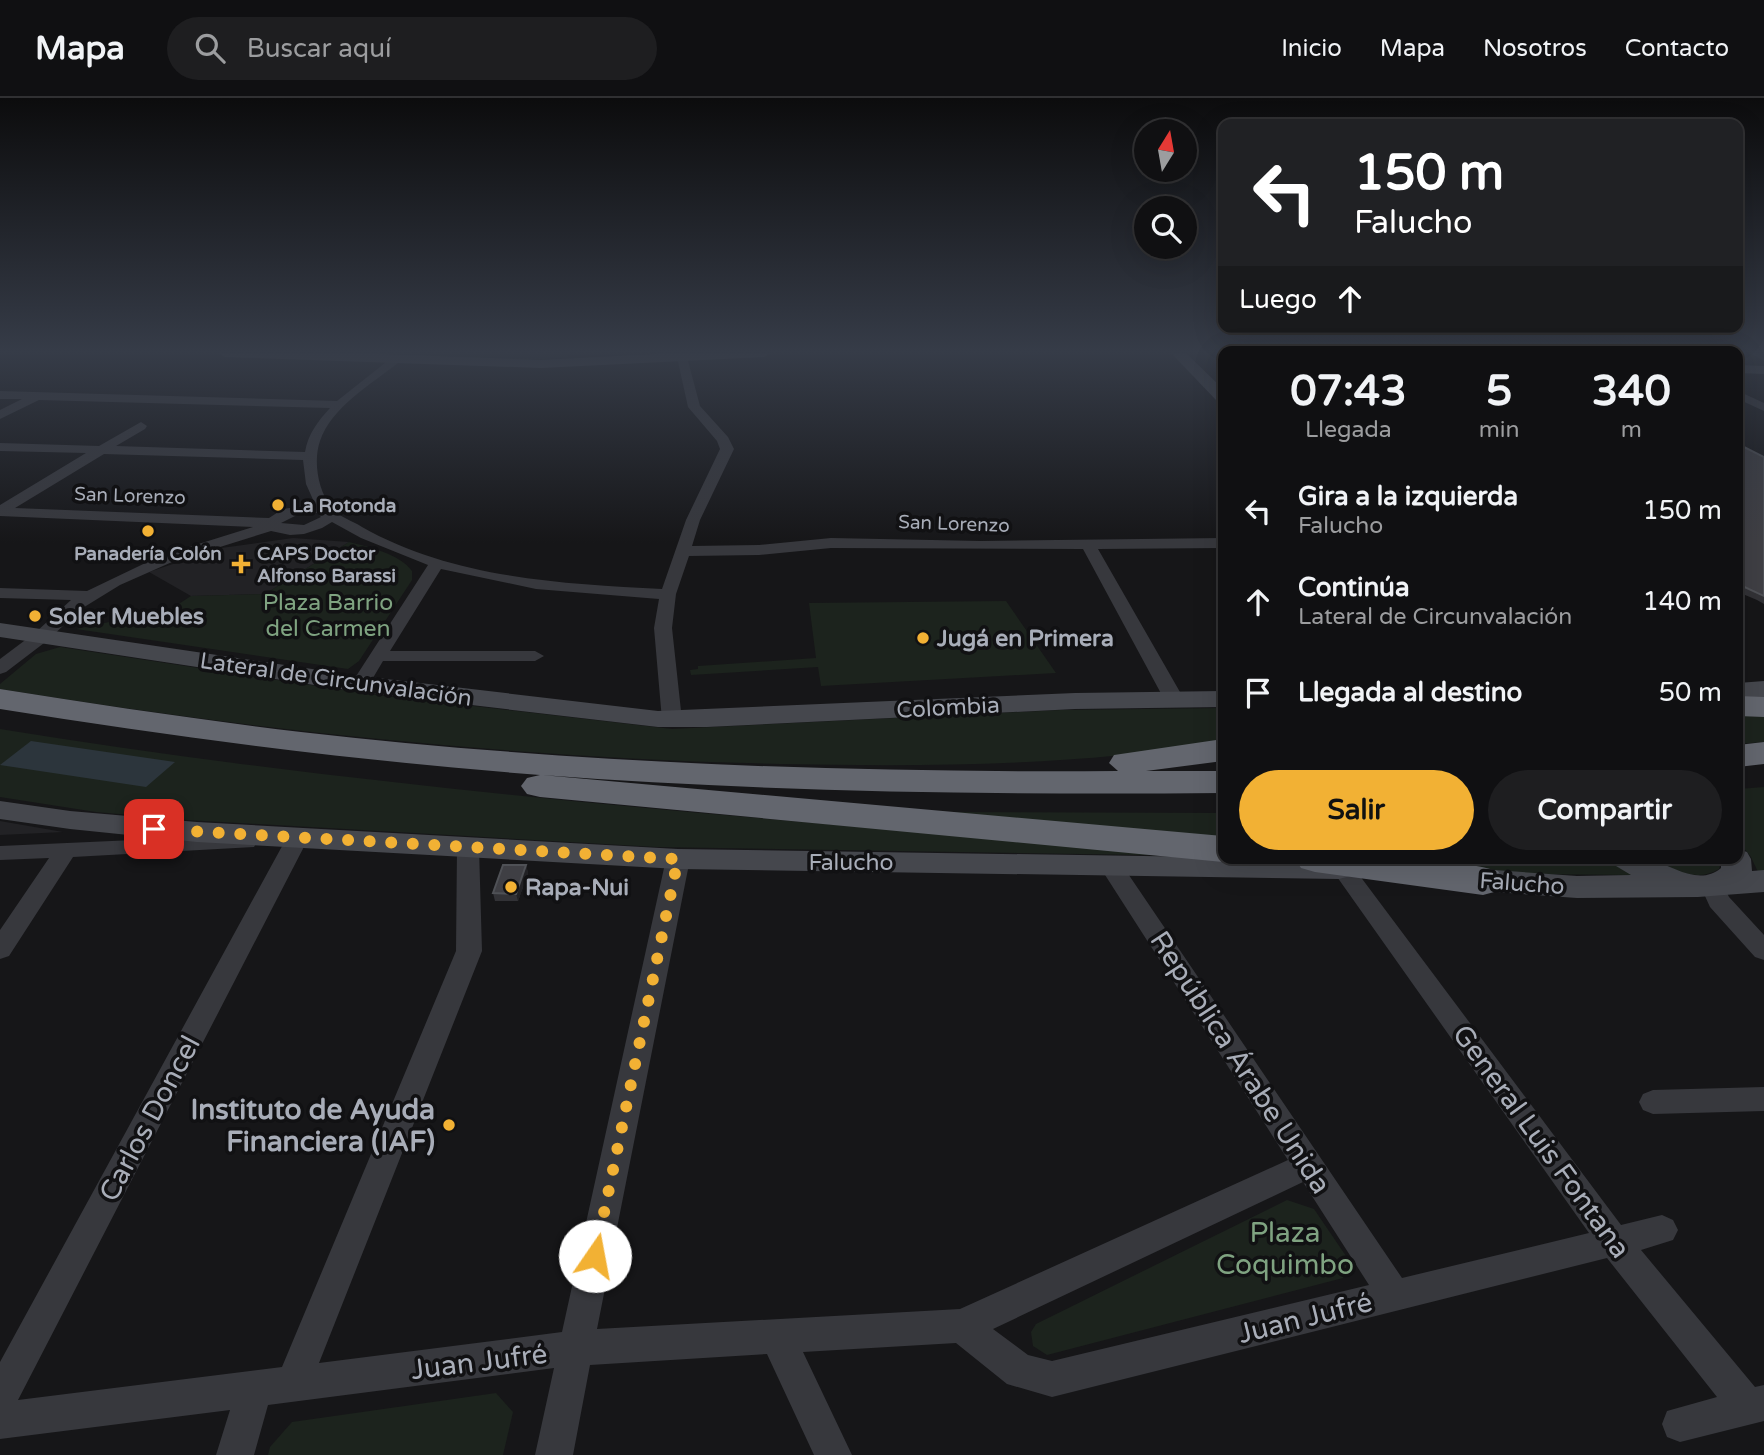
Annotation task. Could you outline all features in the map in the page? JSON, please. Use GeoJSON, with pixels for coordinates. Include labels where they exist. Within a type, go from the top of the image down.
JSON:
{"type":"FeatureCollection","features":[{"type":"Feature","properties":{"kind":"highway"},"geometry":{"type":"LineString","coordinates":[[0,698],[213,730],[406,751],[609,767],[851,778],[1075,783],[1218,782]]}},
{"type":"Feature","properties":{"kind":"highway"},"geometry":{"type":"LineString","coordinates":[[1743,706],[1764,707]]}},
{"type":"Feature","properties":{"kind":"highway"},"geometry":{"type":"LineString","coordinates":[[0,719],[198,748],[674,801],[1218,849]]}},
{"type":"Feature","properties":{"kind":"highway"},"geometry":{"type":"LineString","coordinates":[[851,778],[1052,770],[1218,751]]}},
{"type":"Feature","properties":{"kind":"highway"},"geometry":{"type":"LineString","coordinates":[[1743,755],[1764,753]]}},
{"type":"Feature","properties":{"kind":"highway"},"geometry":{"type":"LineString","coordinates":[[400,770],[620,788],[773,796],[981,802],[1218,802]]}},
{"type":"Feature","properties":{"kind":"highway"},"geometry":{"type":"LineString","coordinates":[[1743,776],[1764,774]]}},
{"type":"Feature","properties":{"kind":"highway"},"geometry":{"type":"LineString","coordinates":[[1329,864],[1483,881]]}},
{"type":"Feature","properties":{"kind":"street"},"geometry":{"type":"LineString","coordinates":[[0,668],[42,636],[60,616],[89,596],[166,559],[234,539],[325,522],[327,512],[315,493],[309,474],[308,456],[315,433],[330,416]]}},
{"type":"Feature","properties":{"kind":"street"},"geometry":{"type":"LineString","coordinates":[[673,720],[664,660],[663,628],[668,594],[693,520],[727,449],[723,440],[702,416]]}},
{"type":"Feature","properties":{"kind":"street"},"geometry":{"type":"LineString","coordinates":[[0,511],[141,426]]}},
{"type":"Feature","properties":{"kind":"street"},"geometry":{"type":"LineString","coordinates":[[0,447],[308,456]]}},
{"type":"Feature","properties":{"kind":"street"},"geometry":{"type":"LineString","coordinates":[[234,539],[309,501],[315,493]]}},
{"type":"Feature","properties":{"kind":"street"},"geometry":{"type":"LineString","coordinates":[[276,519],[313,509],[327,512],[367,536],[436,564],[558,587],[668,594]]}},
{"type":"Feature","properties":{"kind":"street","name":"San Lorenzo"},"geometry":{"type":"LineString","coordinates":[[0,511],[276,519]]}},
{"type":"Feature","properties":{"kind":"street"},"geometry":{"type":"LineString","coordinates":[[276,519],[278,528],[335,531],[367,536]]}},
{"type":"Feature","properties":{"kind":"street","name":"San Lorenzo"},"geometry":{"type":"LineString","coordinates":[[683,551],[759,550],[831,543],[1218,543]]}},
{"type":"Feature","properties":{"kind":"street"},"geometry":{"type":"LineString","coordinates":[[1088,545],[1174,699]]}},
{"type":"Feature","properties":{"kind":"street"},"geometry":{"type":"LineString","coordinates":[[359,684],[436,564]]}},
{"type":"Feature","properties":{"kind":"street"},"geometry":{"type":"LineString","coordinates":[[0,593],[89,596]]}},
{"type":"Feature","properties":{"kind":"street","name":"Lateral de Circunvalación"},"geometry":{"type":"LineString","coordinates":[[0,630],[359,684],[673,720]]}},
{"type":"Feature","properties":{"kind":"street"},"geometry":{"type":"LineString","coordinates":[[377,656],[536,656]]}},
{"type":"Feature","properties":{"kind":"street"},"geometry":{"type":"LineString","coordinates":[[1743,691],[1764,689]]}},
{"type":"Feature","properties":{"kind":"street","name":"Colombia"},"geometry":{"type":"LineString","coordinates":[[673,720],[1062,701],[1218,699]]}},
{"type":"Feature","properties":{"kind":"street"},"geometry":{"type":"LineString","coordinates":[[0,810],[126,826],[298,839]]}},
{"type":"Feature","properties":{"kind":"street","name":"Falucho"},"geometry":{"type":"LineString","coordinates":[[0,853],[298,839],[678,859],[1329,864]]}},
{"type":"Feature","properties":{"kind":"street","name":"Carlos Doncel"},"geometry":{"type":"LineString","coordinates":[[0,1398],[298,839]]}},
{"type":"Feature","properties":{"kind":"street"},"geometry":{"type":"LineString","coordinates":[[293,1384],[469,951],[468,848]]}},
{"type":"Feature","properties":{"kind":"street"},"geometry":{"type":"LineString","coordinates":[[0,950],[66,850]]}},
{"type":"Feature","properties":{"kind":"street"},"geometry":{"type":"LineString","coordinates":[[554,1455],[678,859]]}},
{"type":"Feature","properties":{"kind":"street","name":"República Árabe Unida"},"geometry":{"type":"LineString","coordinates":[[1110,864],[1394,1295]]}},
{"type":"Feature","properties":{"kind":"street","name":"General Luis Fontana"},"geometry":{"type":"LineString","coordinates":[[1329,864],[1614,1242],[1756,1405]]}},
{"type":"Feature","properties":{"kind":"street"},"geometry":{"type":"LineString","coordinates":[[1636,864],[1656,875],[1717,878],[1718,901],[1764,951]]}},
{"type":"Feature","properties":{"kind":"street","name":"Falucho"},"geometry":{"type":"LineString","coordinates":[[1483,881],[1577,887],[1717,878],[1764,881]]}},
{"type":"Feature","properties":{"kind":"street"},"geometry":{"type":"LineString","coordinates":[[1653,1102],[1764,1099]]}},
{"type":"Feature","properties":{"kind":"street","name":"Juan Jufré"},"geometry":{"type":"LineString","coordinates":[[0,1421],[577,1348],[961,1326],[1309,1165]]}},
{"type":"Feature","properties":{"kind":"street","name":"Juan Jufré"},"geometry":{"type":"LineString","coordinates":[[961,1326],[1020,1371],[1052,1379],[1662,1230]]}},
{"type":"Feature","properties":{"kind":"street"},"geometry":{"type":"LineString","coordinates":[[776,1335],[833,1455]]}},
{"type":"Feature","properties":{"kind":"street"},"geometry":{"type":"LineString","coordinates":[[234,1455],[254,1389]]}},
{"type":"Feature","properties":{"kind":"street"},"geometry":{"type":"LineString","coordinates":[[1680,1424],[1756,1405]]}},
{"type":"Feature","properties":{"kind":"shaded area","name":"CAPS Doctor Alfonso Barassi"},"geometry":{"type":"Polygon","coordinates":[[[293,538],[349,542],[265,594],[191,596],[149,572],[221,548],[293,538]]]}},
{"type":"Feature","properties":{"kind":"shaded area"},"geometry":{"type":"Polygon","coordinates":[[[31,741],[175,762],[146,787],[0,765],[31,741]]]}},
{"type":"Feature","properties":{"kind":"shaded area"},"geometry":{"type":"Polygon","coordinates":[[[0,821],[63,832],[0,835],[0,821]]]}},
{"type":"Feature","properties":{"kind":"green space","name":"Plaza Barrio del Carmen"},"geometry":{"type":"Polygon","coordinates":[[[349,542],[384,552],[400,560],[412,571],[412,580],[359,661],[348,669],[76,629],[171,609],[191,596],[265,594],[349,542]]]}},
{"type":"Feature","properties":{"kind":"green space","name":"Jugá en Primera"},"geometry":{"type":"Polygon","coordinates":[[[1006,601],[1056,673],[821,686],[818,667],[691,675],[690,670],[698,669],[698,666],[816,658],[809,603],[1006,601]]]}},
{"type":"Feature","properties":{"kind":"green space"},"geometry":{"type":"Polygon","coordinates":[[[60,647],[370,694],[672,729],[1060,710],[1218,708],[1218,743],[1113,756],[947,765],[682,761],[487,749],[291,730],[0,689],[0,684],[36,654],[60,647]]]}},
{"type":"Feature","properties":{"kind":"green space"},"geometry":{"type":"Polygon","coordinates":[[[1743,711],[1764,711],[1764,742],[1743,744],[1743,711]]]}},
{"type":"Feature","properties":{"kind":"green space"},"geometry":{"type":"Polygon","coordinates":[[[0,729],[150,752],[451,789],[752,818],[1205,856],[657,847],[187,820],[96,812],[0,797],[0,729]]]}},
{"type":"Feature","properties":{"kind":"green space"},"geometry":{"type":"Polygon","coordinates":[[[1764,787],[1764,872],[1758,872],[1743,847],[1743,789],[1764,787]]]}},
{"type":"Feature","properties":{"kind":"green space"},"geometry":{"type":"Polygon","coordinates":[[[929,812],[1218,813],[1218,844],[929,812]]]}},
{"type":"Feature","properties":{"kind":"green space"},"geometry":{"type":"Polygon","coordinates":[[[1415,864],[1618,864],[1633,875],[1529,874],[1415,864]]]}},
{"type":"Feature","properties":{"kind":"green space"},"geometry":{"type":"Polygon","coordinates":[[[1657,864],[1720,864],[1719,869],[1710,873],[1681,873],[1657,864]]]}},
{"type":"Feature","properties":{"kind":"green space","name":"Plaza Coquimbo"},"geometry":{"type":"Polygon","coordinates":[[[1287,1200],[1314,1209],[1348,1259],[1343,1278],[1047,1355],[1033,1346],[1031,1332],[1036,1324],[1287,1200]]]}},
{"type":"Feature","properties":{"kind":"green space"},"geometry":{"type":"Polygon","coordinates":[[[496,1393],[513,1412],[503,1455],[268,1455],[270,1447],[292,1422],[496,1393]]]}},
{"type":"Feature","properties":{"kind":"building"},"geometry":{"type":"Polygon","coordinates":[[[1743,446],[1764,457],[1764,596],[1743,586],[1743,446]]]}},
{"type":"Feature","properties":{"kind":"building"},"geometry":{"type":"Polygon","coordinates":[[[503,865],[526,865],[516,894],[493,893],[503,865]]]}},
{"type":"Feature","properties":{"kind":"place","name":"La Rotonda"},"geometry":{"type":"Point","coordinates":[278,505]}},
{"type":"Feature","properties":{"kind":"place","name":"Panadería Colón"},"geometry":{"type":"Point","coordinates":[148,531]}},
{"type":"Feature","properties":{"kind":"place","name":"CAPS Doctor Alfonso Barassi"},"geometry":{"type":"Point","coordinates":[241,564]}},
{"type":"Feature","properties":{"kind":"place","name":"Soler Muebles"},"geometry":{"type":"Point","coordinates":[35,616]}},
{"type":"Feature","properties":{"kind":"place","name":"Jugá en Primera"},"geometry":{"type":"Point","coordinates":[923,638]}},
{"type":"Feature","properties":{"kind":"place","name":"Rapa-Nui"},"geometry":{"type":"Point","coordinates":[511,887]}},
{"type":"Feature","properties":{"kind":"place","name":"Instituto de Ayuda Financiera (IAF)"},"geometry":{"type":"Point","coordinates":[449,1125]}},
{"type":"Feature","properties":{"kind":"route"},"geometry":{"type":"LineString","coordinates":[[154,829],[678,859],[595,1256]]}}]}
